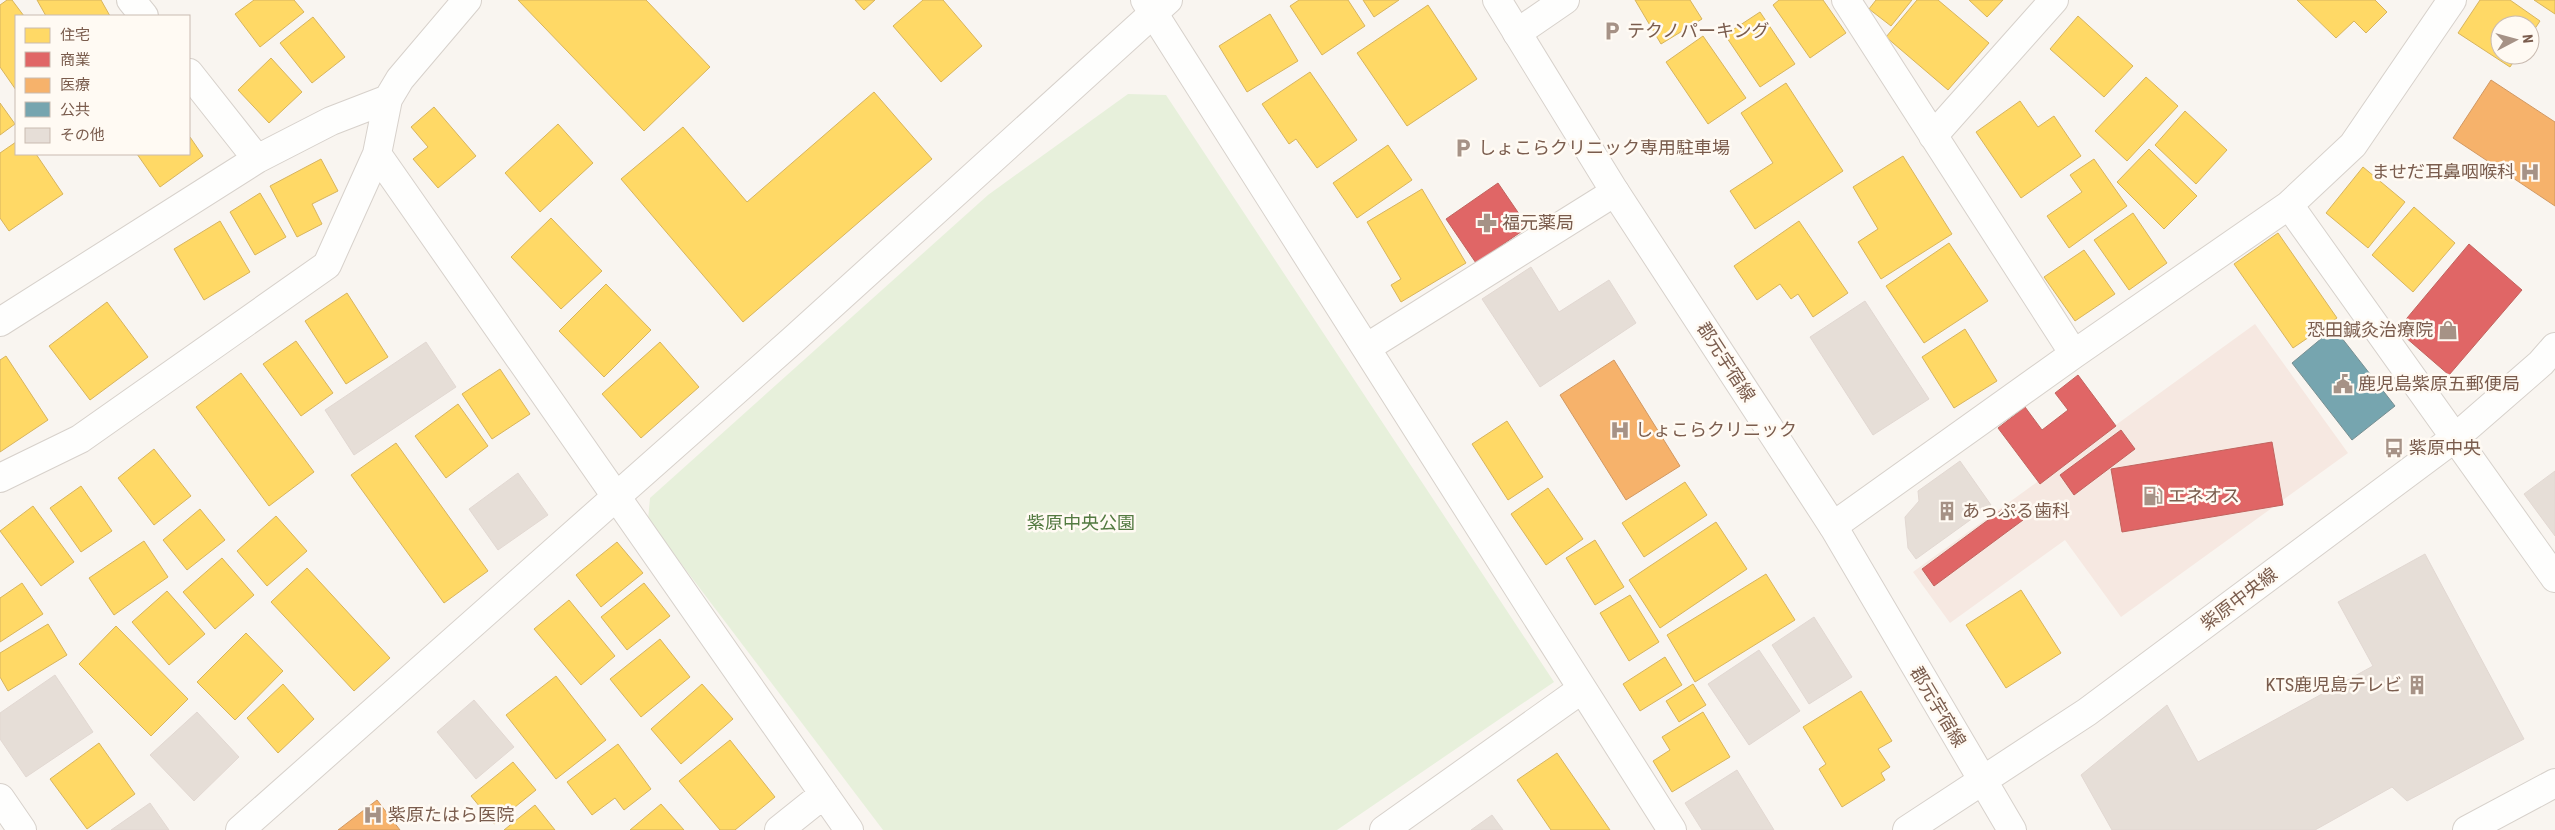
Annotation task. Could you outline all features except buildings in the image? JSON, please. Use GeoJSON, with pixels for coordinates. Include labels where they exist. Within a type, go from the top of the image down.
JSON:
{"type":"FeatureCollection","features":[{"type":"Feature","properties":{"kind":"street"},"geometry":{"type":"LineString","coordinates":[[131,0],[143,15]]}},
{"type":"Feature","properties":{"kind":"street"},"geometry":{"type":"LineString","coordinates":[[0,478],[80,439],[327,265],[377,154],[388,99],[400,79],[467,0]]}},
{"type":"Feature","properties":{"kind":"street","name":"郡元宇宿線"},"geometry":{"type":"LineString","coordinates":[[1496,0],[1615,192],[1833,526],[2012,830]]}},
{"type":"Feature","properties":{"kind":"street"},"geometry":{"type":"LineString","coordinates":[[1517,33],[1565,0]]}},
{"type":"Feature","properties":{"kind":"street"},"geometry":{"type":"LineString","coordinates":[[1846,0],[2074,354]]}},
{"type":"Feature","properties":{"kind":"street"},"geometry":{"type":"LineString","coordinates":[[1933,136],[2054,0]]}},
{"type":"Feature","properties":{"kind":"street"},"geometry":{"type":"LineString","coordinates":[[1833,526],[2074,354],[2289,205],[2353,145],[2452,0]]}},
{"type":"Feature","properties":{"kind":"street"},"geometry":{"type":"LineString","coordinates":[[240,830],[793,340],[1156,4],[1366,348],[1672,830]]}},
{"type":"Feature","properties":{"kind":"street"},"geometry":{"type":"LineString","coordinates":[[190,74],[257,159]]}},
{"type":"Feature","properties":{"kind":"street"},"geometry":{"type":"LineString","coordinates":[[0,322],[257,159],[331,121],[388,99]]}},
{"type":"Feature","properties":{"kind":"street"},"geometry":{"type":"LineString","coordinates":[[377,154],[849,830]]}},
{"type":"Feature","properties":{"kind":"street"},"geometry":{"type":"LineString","coordinates":[[1366,348],[1615,192]]}},
{"type":"Feature","properties":{"kind":"street"},"geometry":{"type":"LineString","coordinates":[[2289,205],[2555,578]]}},
{"type":"Feature","properties":{"kind":"street","name":"紫原中央線"},"geometry":{"type":"LineString","coordinates":[[1907,830],[2087,712],[2456,437],[2541,363],[2555,347]]}},
{"type":"Feature","properties":{"kind":"street"},"geometry":{"type":"LineString","coordinates":[[1384,830],[1582,689]]}},
{"type":"Feature","properties":{"kind":"street"},"geometry":{"type":"LineString","coordinates":[[2467,830],[2555,783]]}},
{"type":"Feature","properties":{"kind":"street"},"geometry":{"type":"LineString","coordinates":[[779,830],[824,794]]}},
{"type":"Feature","properties":{"kind":"street"},"geometry":{"type":"LineString","coordinates":[[0,798],[22,830]]}},
{"type":"Feature","properties":{"kind":"shaded area","name":"エネオス"},"geometry":{"type":"Polygon","coordinates":[[[2255,324],[2348,453],[2121,617],[2065,540],[1950,623],[1913,572],[2255,324]]]}},
{"type":"Feature","properties":{"kind":"green space","name":"紫原中央公園"},"geometry":{"type":"Polygon","coordinates":[[[1128,94],[1166,95],[1554,682],[1337,830],[883,830],[648,520],[650,498],[988,195],[1128,94]]]}},
{"type":"Feature","properties":{"kind":"place","name":"テクノパーキング"},"geometry":{"type":"Point","coordinates":[1612,31]}},
{"type":"Feature","properties":{"kind":"place","name":"しょこらクリニック専用駐車場"},"geometry":{"type":"Point","coordinates":[1463,148]}},
{"type":"Feature","properties":{"kind":"place","name":"ませだ耳鼻咽喉科"},"geometry":{"type":"Point","coordinates":[2530,172]}},
{"type":"Feature","properties":{"kind":"place","name":"福元薬局"},"geometry":{"type":"Point","coordinates":[1487,223]}},
{"type":"Feature","properties":{"kind":"place","name":"恐田鍼灸治療院"},"geometry":{"type":"Point","coordinates":[2448,330]}},
{"type":"Feature","properties":{"kind":"place","name":"鹿児島紫原五郵便局"},"geometry":{"type":"Point","coordinates":[2343,384]}},
{"type":"Feature","properties":{"kind":"place","name":"しょこらクリニック"},"geometry":{"type":"Point","coordinates":[1620,430]}},
{"type":"Feature","properties":{"kind":"place","name":"紫原中央"},"geometry":{"type":"Point","coordinates":[2394,448]}},
{"type":"Feature","properties":{"kind":"place","name":"エネオス"},"geometry":{"type":"Point","coordinates":[2153,496]}},
{"type":"Feature","properties":{"kind":"place","name":"あっぷる歯科"},"geometry":{"type":"Point","coordinates":[1947,511]}},
{"type":"Feature","properties":{"kind":"place","name":"KTS鹿児島テレビ"},"geometry":{"type":"Point","coordinates":[2417,685]}},
{"type":"Feature","properties":{"kind":"place","name":"紫原たはら医院"},"geometry":{"type":"Point","coordinates":[373,815]}}]}
